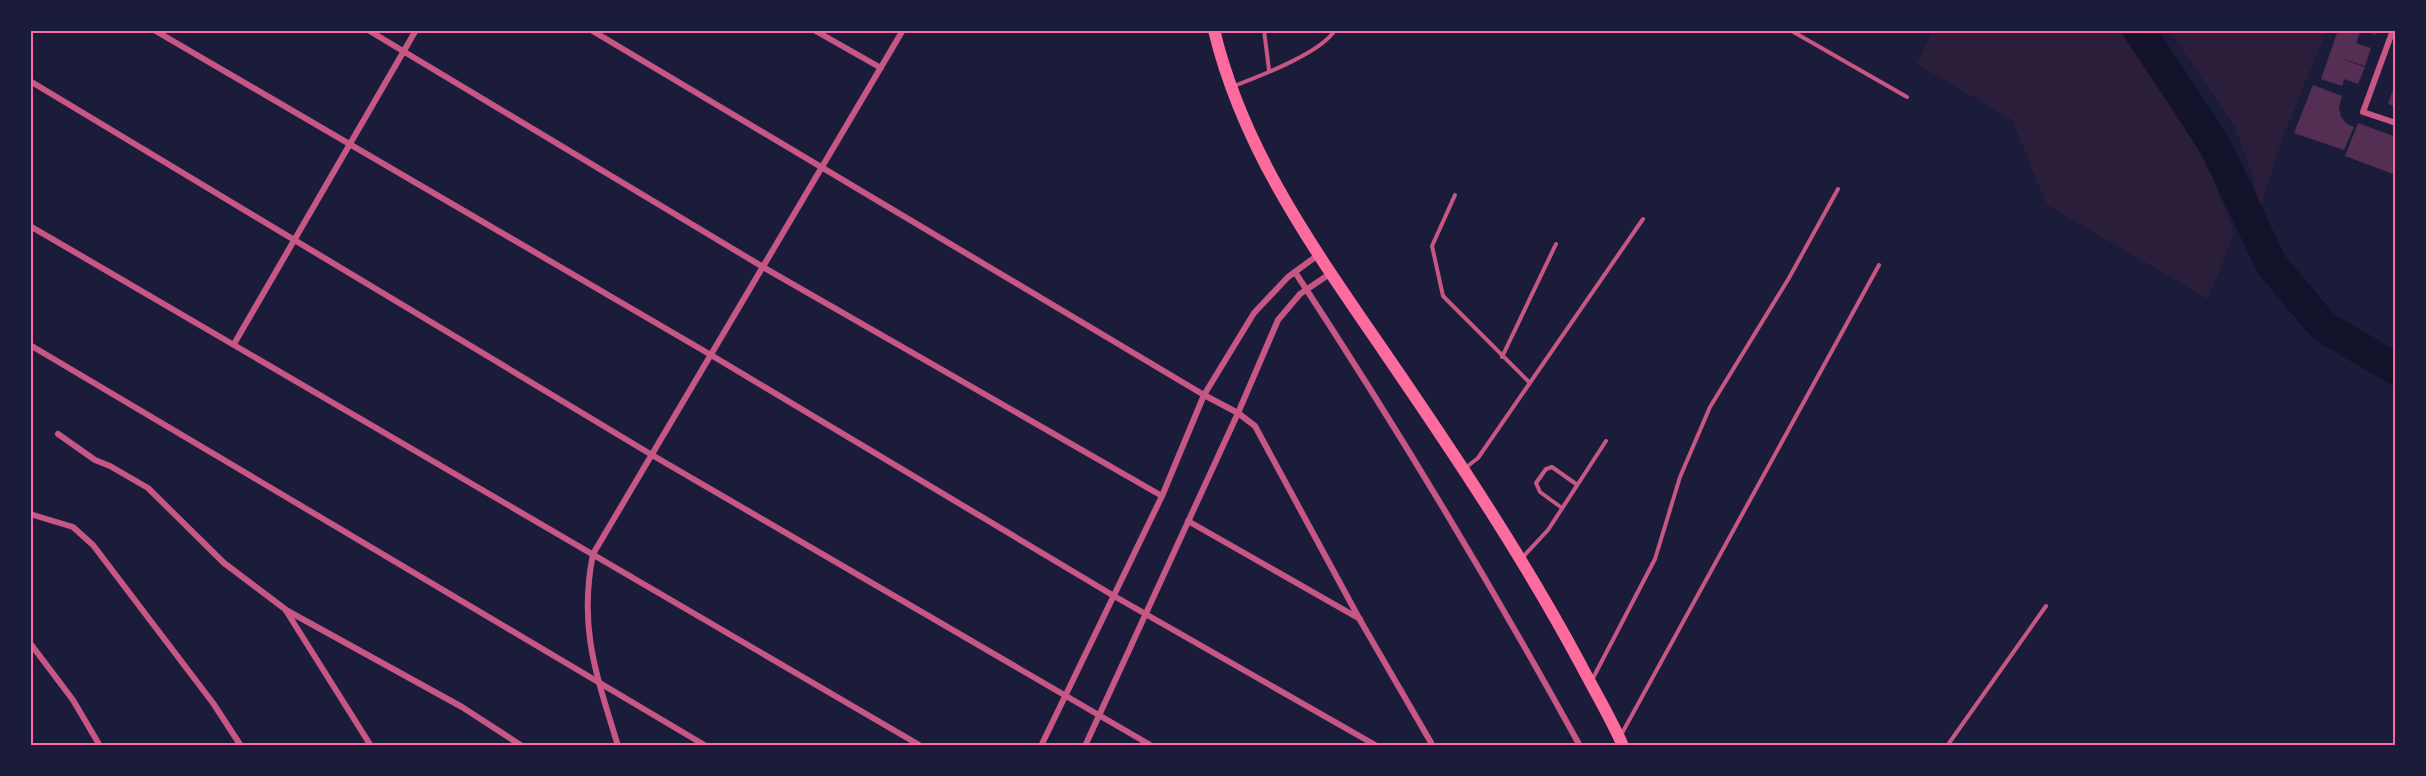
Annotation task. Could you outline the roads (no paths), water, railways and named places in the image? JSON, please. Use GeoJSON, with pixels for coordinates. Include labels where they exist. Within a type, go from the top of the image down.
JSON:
{"type":"FeatureCollection","features":[{"type":"Feature","properties":{"kind":"main road"},"geometry":{"type":"LineString","coordinates":[[1214,30],[1231,87],[1255,147],[1284,202],[1464,470],[1545,597],[1621,742]]}},
{"type":"Feature","properties":{"kind":"street"},"geometry":{"type":"LineString","coordinates":[[153,30],[711,355],[1114,596],[1377,746]]}},
{"type":"Feature","properties":{"kind":"street"},"geometry":{"type":"LineString","coordinates":[[368,30],[763,267],[1161,496]]}},
{"type":"Feature","properties":{"kind":"street"},"geometry":{"type":"LineString","coordinates":[[234,344],[416,30]]}},
{"type":"Feature","properties":{"kind":"street"},"geometry":{"type":"LineString","coordinates":[[591,30],[1204,395],[1238,413],[1255,426],[1360,620],[1433,746]]}},
{"type":"Feature","properties":{"kind":"street"},"geometry":{"type":"LineString","coordinates":[[814,30],[880,68]]}},
{"type":"Feature","properties":{"kind":"street"},"geometry":{"type":"LineString","coordinates":[[618,746],[588,639],[586,595],[593,554],[903,30]]}},
{"type":"Feature","properties":{"kind":"street"},"geometry":{"type":"LineString","coordinates":[[2393,30],[2363,112],[2396,123]]}},
{"type":"Feature","properties":{"kind":"street"},"geometry":{"type":"LineString","coordinates":[[30,81],[652,455],[1152,746]]}},
{"type":"Feature","properties":{"kind":"street"},"geometry":{"type":"LineString","coordinates":[[30,226],[921,746]]}},
{"type":"Feature","properties":{"kind":"street"},"geometry":{"type":"LineString","coordinates":[[1041,746],[1161,496],[1204,395],[1254,314],[1270,294],[1318,255]]}},
{"type":"Feature","properties":{"kind":"street"},"geometry":{"type":"LineString","coordinates":[[1295,272],[1404,442],[1518,632],[1580,746]]}},
{"type":"Feature","properties":{"kind":"street"},"geometry":{"type":"LineString","coordinates":[[1085,746],[1238,413],[1278,320],[1288,306],[1306,289],[1330,273]]}},
{"type":"Feature","properties":{"kind":"street"},"geometry":{"type":"LineString","coordinates":[[30,345],[706,746]]}},
{"type":"Feature","properties":{"kind":"street"},"geometry":{"type":"LineString","coordinates":[[58,434],[95,460],[148,488],[224,563],[285,609],[462,707],[522,746]]}},
{"type":"Feature","properties":{"kind":"street"},"geometry":{"type":"LineString","coordinates":[[30,514],[74,527],[93,545],[213,703],[241,746]]}},
{"type":"Feature","properties":{"kind":"street"},"geometry":{"type":"LineString","coordinates":[[1188,521],[1360,620]]}},
{"type":"Feature","properties":{"kind":"street"},"geometry":{"type":"LineString","coordinates":[[285,609],[371,745]]}},
{"type":"Feature","properties":{"kind":"street"},"geometry":{"type":"LineString","coordinates":[[30,643],[73,700],[100,746]]}},
{"type":"Feature","properties":{"kind":"lane"},"geometry":{"type":"LineString","coordinates":[[1264,30],[1269,70]]}},
{"type":"Feature","properties":{"kind":"lane"},"geometry":{"type":"LineString","coordinates":[[1231,87],[1316,48],[1335,30]]}},
{"type":"Feature","properties":{"kind":"lane"},"geometry":{"type":"LineString","coordinates":[[1790,30],[1907,97]]}},
{"type":"Feature","properties":{"kind":"lane"},"geometry":{"type":"LineString","coordinates":[[1590,683],[1655,560],[1680,477],[1710,407],[1789,278],[1838,189]]}},
{"type":"Feature","properties":{"kind":"lane"},"geometry":{"type":"LineString","coordinates":[[1455,195],[1432,246],[1443,296],[1530,383]]}},
{"type":"Feature","properties":{"kind":"lane"},"geometry":{"type":"LineString","coordinates":[[1464,470],[1478,458],[1643,219]]}},
{"type":"Feature","properties":{"kind":"lane"},"geometry":{"type":"LineString","coordinates":[[1502,357],[1556,244]]}},
{"type":"Feature","properties":{"kind":"lane"},"geometry":{"type":"LineString","coordinates":[[1621,742],[1879,265]]}},
{"type":"Feature","properties":{"kind":"lane"},"geometry":{"type":"LineString","coordinates":[[1521,559],[1548,530],[1606,441]]}},
{"type":"Feature","properties":{"kind":"lane"},"geometry":{"type":"LineString","coordinates":[[1562,508],[1540,492],[1536,483],[1546,469],[1552,467],[1576,484]]}},
{"type":"Feature","properties":{"kind":"lane"},"geometry":{"type":"LineString","coordinates":[[1947,746],[2046,606]]}},
{"type":"Feature","properties":{"kind":"waterway"},"geometry":{"type":"LineString","coordinates":[[2139,30],[2216,147],[2271,264],[2324,327],[2396,369]]}}]}
